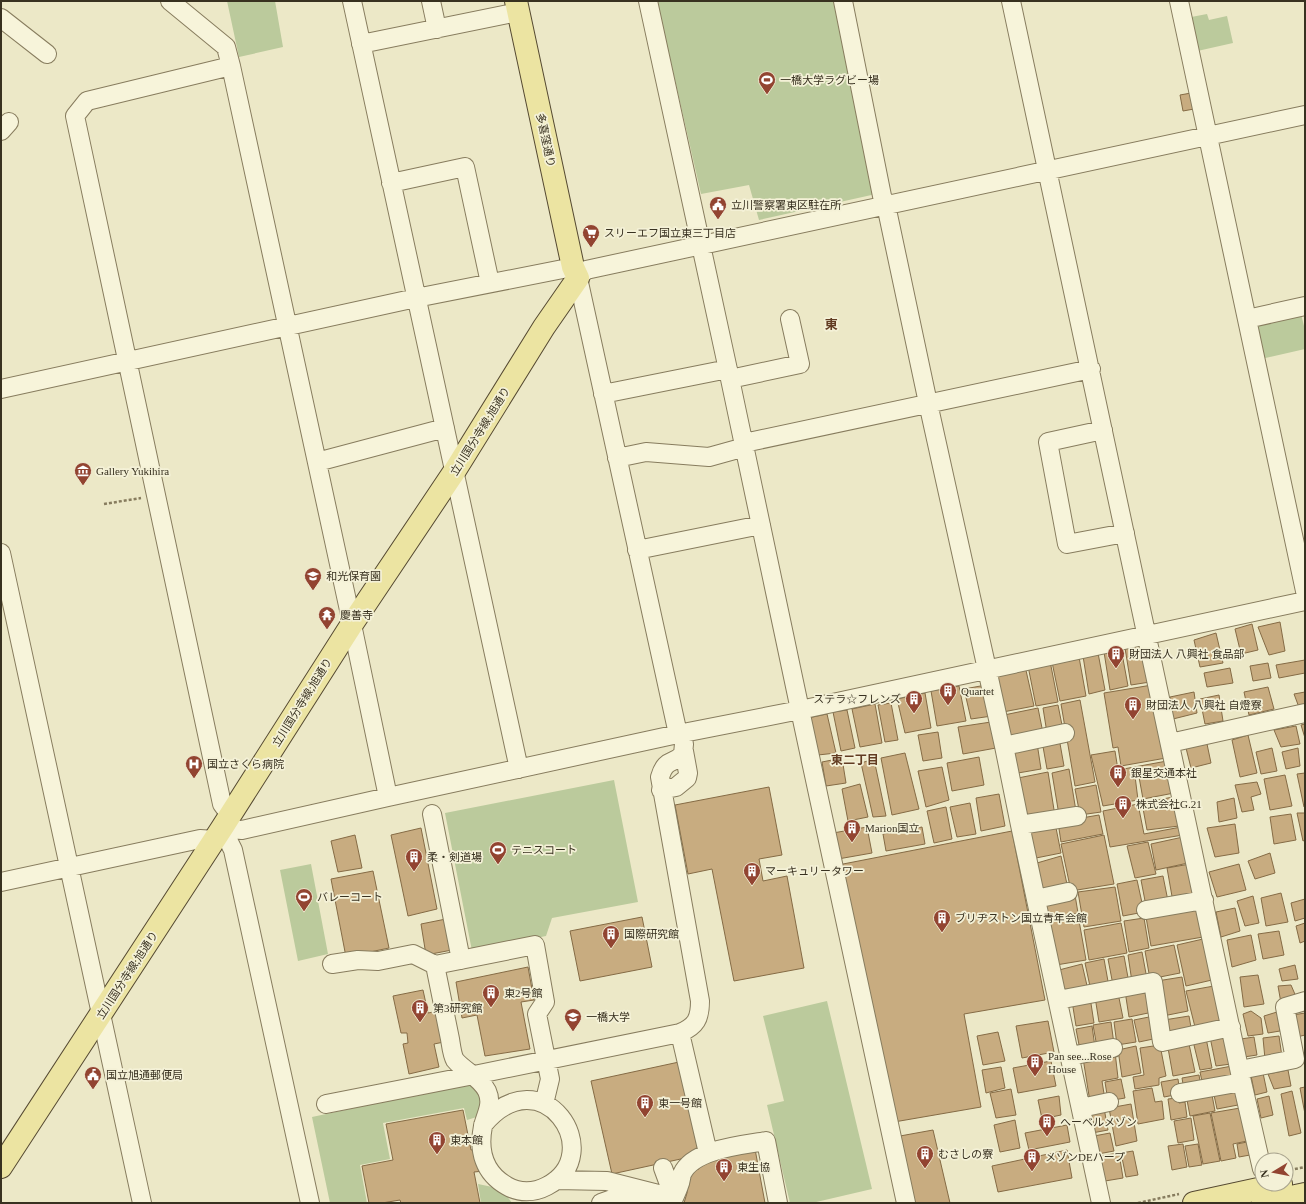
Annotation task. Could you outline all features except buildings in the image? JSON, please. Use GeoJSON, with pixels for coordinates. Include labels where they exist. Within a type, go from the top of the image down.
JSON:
{"type":"FeatureCollection","features":[{"type":"Feature","properties":{"kind":"main road","name":"多喜窪通り"},"geometry":{"type":"LineString","coordinates":[[517,6],[575,272]]}},
{"type":"Feature","properties":{"kind":"main road","name":"立川国分寺線;旭通り"},"geometry":{"type":"LineString","coordinates":[[1,1167],[102,1015],[352,624],[454,472],[544,327],[575,272]]}},
{"type":"Feature","properties":{"kind":"main road"},"geometry":{"type":"LineString","coordinates":[[1294,1182],[1305,1179]]}},
{"type":"Feature","properties":{"kind":"main road"},"geometry":{"type":"LineString","coordinates":[[1194,1203],[1254,1192]]}},
{"type":"Feature","properties":{"kind":"main road"},"geometry":{"type":"LineString","coordinates":[[1291,1192],[1305,1194]]}},
{"type":"Feature","properties":{"kind":"street"},"geometry":{"type":"LineString","coordinates":[[170,1],[226,47],[288,327],[388,797]]}},
{"type":"Feature","properties":{"kind":"street"},"geometry":{"type":"LineString","coordinates":[[352,1],[519,769]]}},
{"type":"Feature","properties":{"kind":"street"},"geometry":{"type":"LineString","coordinates":[[431,1],[437,29]]}},
{"type":"Feature","properties":{"kind":"street"},"geometry":{"type":"LineString","coordinates":[[648,1],[906,1203]]}},
{"type":"Feature","properties":{"kind":"street"},"geometry":{"type":"LineString","coordinates":[[843,1],[882,196],[886,205],[1102,1203]]}},
{"type":"Feature","properties":{"kind":"street"},"geometry":{"type":"LineString","coordinates":[[1011,1],[1241,1076],[1261,1152]]}},
{"type":"Feature","properties":{"kind":"street"},"geometry":{"type":"LineString","coordinates":[[1179,1],[1305,591]]}},
{"type":"Feature","properties":{"kind":"street"},"geometry":{"type":"LineString","coordinates":[[361,44],[437,29],[517,6]]}},
{"type":"Feature","properties":{"kind":"street"},"geometry":{"type":"LineString","coordinates":[[1,18],[47,54]]}},
{"type":"Feature","properties":{"kind":"street"},"geometry":{"type":"LineString","coordinates":[[231,66],[87,101],[75,116],[222,804],[222,828],[233,850],[310,1203]]}},
{"type":"Feature","properties":{"kind":"street"},"geometry":{"type":"LineString","coordinates":[[1,389],[490,282],[586,270],[1305,115]]}},
{"type":"Feature","properties":{"kind":"street"},"geometry":{"type":"LineString","coordinates":[[391,183],[465,167],[490,282]]}},
{"type":"Feature","properties":{"kind":"street"},"geometry":{"type":"LineString","coordinates":[[326,1104],[680,1033],[689,1029],[695,1023],[699,1015],[700,1001],[661,790],[660,777],[664,766],[670,761],[681,757],[682,743],[575,272]]}},
{"type":"Feature","properties":{"kind":"street"},"geometry":{"type":"LineString","coordinates":[[1247,319],[1305,306]]}},
{"type":"Feature","properties":{"kind":"street"},"geometry":{"type":"LineString","coordinates":[[603,394],[800,364],[790,319]]}},
{"type":"Feature","properties":{"kind":"street"},"geometry":{"type":"LineString","coordinates":[[617,458],[646,452],[709,457],[744,445],[928,403],[1090,369]]}},
{"type":"Feature","properties":{"kind":"street"},"geometry":{"type":"LineString","coordinates":[[317,462],[445,428]]}},
{"type":"Feature","properties":{"kind":"street"},"geometry":{"type":"LineString","coordinates":[[1103,430],[1048,442],[1067,544],[1125,533]]}},
{"type":"Feature","properties":{"kind":"street"},"geometry":{"type":"LineString","coordinates":[[637,550],[761,525]]}},
{"type":"Feature","properties":{"kind":"street"},"geometry":{"type":"LineString","coordinates":[[1,553],[142,1203]]}},
{"type":"Feature","properties":{"kind":"street"},"geometry":{"type":"LineString","coordinates":[[1,882],[200,839],[222,828],[242,830],[519,769],[682,743],[800,710],[1305,601]]}},
{"type":"Feature","properties":{"kind":"street"},"geometry":{"type":"LineString","coordinates":[[1170,743],[1305,713]]}},
{"type":"Feature","properties":{"kind":"street"},"geometry":{"type":"LineString","coordinates":[[1004,746],[1065,733]]}},
{"type":"Feature","properties":{"kind":"street"},"geometry":{"type":"LineString","coordinates":[[432,814],[461,960]]}},
{"type":"Feature","properties":{"kind":"street"},"geometry":{"type":"LineString","coordinates":[[1020,825],[1077,816]]}},
{"type":"Feature","properties":{"kind":"street"},"geometry":{"type":"LineString","coordinates":[[1036,899],[1068,892]]}},
{"type":"Feature","properties":{"kind":"street"},"geometry":{"type":"LineString","coordinates":[[1146,910],[1204,900]]}},
{"type":"Feature","properties":{"kind":"street"},"geometry":{"type":"LineString","coordinates":[[332,964],[358,960],[378,961],[413,954],[436,965],[535,945],[545,1002],[538,1014],[555,1059],[544,1104]]}},
{"type":"Feature","properties":{"kind":"street"},"geometry":{"type":"LineString","coordinates":[[436,965],[454,1059],[474,1075],[487,1092],[490,1106],[483,1125],[481,1146],[483,1158],[488,1168],[497,1179],[514,1190],[530,1197],[556,1180],[564,1172],[570,1158],[571,1140],[565,1123],[559,1114],[544,1104],[526,1100],[508,1104],[499,1109],[483,1125]]}},
{"type":"Feature","properties":{"kind":"street"},"geometry":{"type":"LineString","coordinates":[[1058,1000],[1153,982],[1162,1042],[1231,1027]]}},
{"type":"Feature","properties":{"kind":"street"},"geometry":{"type":"LineString","coordinates":[[1180,1093],[1295,1059],[1285,1007],[1305,1001]]}},
{"type":"Feature","properties":{"kind":"street"},"geometry":{"type":"LineString","coordinates":[[680,1033],[708,1154]]}},
{"type":"Feature","properties":{"kind":"street"},"geometry":{"type":"LineString","coordinates":[[1070,1056],[1113,1048]]}},
{"type":"Feature","properties":{"kind":"street"},"geometry":{"type":"LineString","coordinates":[[1081,1108],[1109,1102]]}},
{"type":"Feature","properties":{"kind":"street"},"geometry":{"type":"LineString","coordinates":[[673,1201],[682,1173],[691,1162],[726,1148],[766,1141],[778,1203]]}},
{"type":"Feature","properties":{"kind":"street"},"geometry":{"type":"LineString","coordinates":[[663,1168],[673,1201]]}},
{"type":"Feature","properties":{"kind":"street"},"geometry":{"type":"LineString","coordinates":[[556,1180],[607,1181],[673,1201]]}},
{"type":"Feature","properties":{"kind":"street"},"geometry":{"type":"LineString","coordinates":[[601,1203],[616,1198],[649,1203],[673,1201]]}},
{"type":"Feature","properties":{"kind":"path"},"geometry":{"type":"LineString","coordinates":[[104,504],[157,495]]}},
{"type":"Feature","properties":{"kind":"path"},"geometry":{"type":"LineString","coordinates":[[1294,1169],[1305,1167]]}},
{"type":"Feature","properties":{"kind":"green space"},"geometry":{"type":"Polygon","coordinates":[[[227,1],[275,1],[283,47],[239,57],[227,1]]]}},
{"type":"Feature","properties":{"kind":"green space","name":"一橋大学ラグビー場"},"geometry":{"type":"Polygon","coordinates":[[[657,1],[837,1],[876,194],[759,220],[749,185],[701,194],[657,1]]]}},
{"type":"Feature","properties":{"kind":"green space"},"geometry":{"type":"Polygon","coordinates":[[[1207,14],[1209,20],[1227,16],[1233,43],[1193,52],[1186,18],[1207,14]]]}},
{"type":"Feature","properties":{"kind":"green space"},"geometry":{"type":"Polygon","coordinates":[[[1301,314],[1305,330],[1305,349],[1261,359],[1254,324],[1301,314]]]}},
{"type":"Feature","properties":{"kind":"green space"},"geometry":{"type":"Polygon","coordinates":[[[614,780],[638,902],[552,918],[546,936],[472,951],[445,813],[614,780]]]}},
{"type":"Feature","properties":{"kind":"green space","name":"バレーコート"},"geometry":{"type":"Polygon","coordinates":[[[311,864],[328,954],[298,961],[280,870],[311,864]]]}},
{"type":"Feature","properties":{"kind":"green space"},"geometry":{"type":"Polygon","coordinates":[[[827,1001],[872,1189],[812,1203],[790,1203],[767,1105],[784,1101],[763,1016],[827,1001]]]}},
{"type":"Feature","properties":{"kind":"green space"},"geometry":{"type":"Polygon","coordinates":[[[472,1083],[483,1094],[480,1116],[467,1120],[464,1108],[383,1123],[390,1159],[360,1165],[367,1203],[330,1203],[312,1117],[472,1083]]]}},
{"type":"Feature","properties":{"kind":"green space"},"geometry":{"type":"Polygon","coordinates":[[[478,1184],[502,1189],[512,1203],[481,1203],[478,1184]]]}},
{"type":"Feature","properties":{"kind":"place","name":"一橋大学ラグビー場"},"geometry":{"type":"Point","coordinates":[767,95]}},
{"type":"Feature","properties":{"kind":"place","name":"立川警察署東区駐在所"},"geometry":{"type":"Point","coordinates":[718,220]}},
{"type":"Feature","properties":{"kind":"place","name":"スリーエフ国立東三丁目店"},"geometry":{"type":"Point","coordinates":[591,248]}},
{"type":"Feature","properties":{"kind":"place","name":"Gallery Yukihira"},"geometry":{"type":"Point","coordinates":[83,486]}},
{"type":"Feature","properties":{"kind":"place","name":"和光保育園"},"geometry":{"type":"Point","coordinates":[313,591]}},
{"type":"Feature","properties":{"kind":"place","name":"慶善寺"},"geometry":{"type":"Point","coordinates":[327,630]}},
{"type":"Feature","properties":{"kind":"place","name":"財団法人 八興社 食品部"},"geometry":{"type":"Point","coordinates":[1116,669]}},
{"type":"Feature","properties":{"kind":"place","name":"Quartet"},"geometry":{"type":"Point","coordinates":[948,706]}},
{"type":"Feature","properties":{"kind":"place","name":"ステラ☆フレンズ"},"geometry":{"type":"Point","coordinates":[914,714]}},
{"type":"Feature","properties":{"kind":"place","name":"財団法人 八興社 自燈寮"},"geometry":{"type":"Point","coordinates":[1133,720]}},
{"type":"Feature","properties":{"kind":"place","name":"国立さくら病院"},"geometry":{"type":"Point","coordinates":[194,779]}},
{"type":"Feature","properties":{"kind":"place","name":"銀星交通本社"},"geometry":{"type":"Point","coordinates":[1118,788]}},
{"type":"Feature","properties":{"kind":"place","name":"株式会社G.21"},"geometry":{"type":"Point","coordinates":[1123,819]}},
{"type":"Feature","properties":{"kind":"place","name":"Marion国立"},"geometry":{"type":"Point","coordinates":[852,843]}},
{"type":"Feature","properties":{"kind":"place","name":"テニスコート"},"geometry":{"type":"Point","coordinates":[498,865]}},
{"type":"Feature","properties":{"kind":"place","name":"柔・剣道場"},"geometry":{"type":"Point","coordinates":[414,872]}},
{"type":"Feature","properties":{"kind":"place","name":"マーキュリータワー"},"geometry":{"type":"Point","coordinates":[752,886]}},
{"type":"Feature","properties":{"kind":"place","name":"バレーコート"},"geometry":{"type":"Point","coordinates":[304,912]}},
{"type":"Feature","properties":{"kind":"place","name":"ブリヂストン国立青年会館"},"geometry":{"type":"Point","coordinates":[942,933]}},
{"type":"Feature","properties":{"kind":"place","name":"国際研究館"},"geometry":{"type":"Point","coordinates":[611,949]}},
{"type":"Feature","properties":{"kind":"place","name":"東2号館"},"geometry":{"type":"Point","coordinates":[491,1008]}},
{"type":"Feature","properties":{"kind":"place","name":"第3研究館"},"geometry":{"type":"Point","coordinates":[420,1023]}},
{"type":"Feature","properties":{"kind":"place","name":"一橋大学"},"geometry":{"type":"Point","coordinates":[573,1032]}},
{"type":"Feature","properties":{"kind":"place","name":"Pan see...Rose House"},"geometry":{"type":"Point","coordinates":[1035,1077]}},
{"type":"Feature","properties":{"kind":"place","name":"国立旭通郵便局"},"geometry":{"type":"Point","coordinates":[93,1090]}},
{"type":"Feature","properties":{"kind":"place","name":"東一号館"},"geometry":{"type":"Point","coordinates":[645,1118]}},
{"type":"Feature","properties":{"kind":"place","name":"へーベルメゾン"},"geometry":{"type":"Point","coordinates":[1047,1137]}},
{"type":"Feature","properties":{"kind":"place","name":"東本館"},"geometry":{"type":"Point","coordinates":[437,1155]}},
{"type":"Feature","properties":{"kind":"place","name":"むさしの寮"},"geometry":{"type":"Point","coordinates":[925,1169]}},
{"type":"Feature","properties":{"kind":"place","name":"メゾンDEハープ"},"geometry":{"type":"Point","coordinates":[1032,1172]}},
{"type":"Feature","properties":{"kind":"place","name":"東生協"},"geometry":{"type":"Point","coordinates":[724,1182]}},
{"type":"Feature","properties":{"kind":"district","name":"東"},"geometry":{"type":"Point","coordinates":[831,324]}},
{"type":"Feature","properties":{"kind":"district","name":"東二丁目"},"geometry":{"type":"Point","coordinates":[855,760]}}]}
